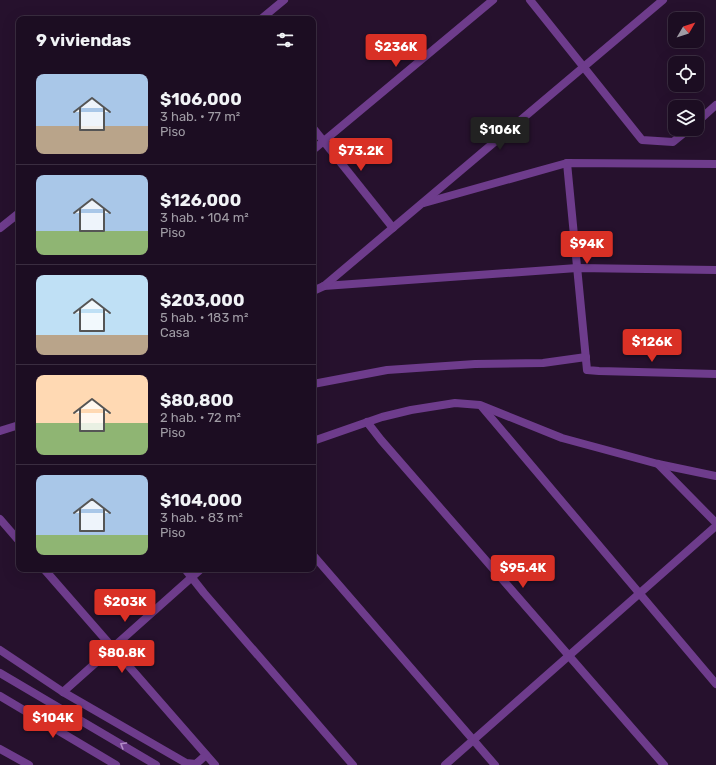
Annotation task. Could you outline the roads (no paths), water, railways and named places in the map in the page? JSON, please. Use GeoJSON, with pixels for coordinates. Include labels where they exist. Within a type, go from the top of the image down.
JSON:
{"type":"FeatureCollection","features":[{"type":"Feature","properties":{"kind":"street"},"geometry":{"type":"LineString","coordinates":[[265,16],[284,0]]}},
{"type":"Feature","properties":{"kind":"street"},"geometry":{"type":"LineString","coordinates":[[316,148],[492,0]]}},
{"type":"Feature","properties":{"kind":"street"},"geometry":{"type":"LineString","coordinates":[[530,0],[642,140],[673,142],[680,136]]}},
{"type":"Feature","properties":{"kind":"street"},"geometry":{"type":"LineString","coordinates":[[316,290],[324,286],[663,0]]}},
{"type":"Feature","properties":{"kind":"street"},"geometry":{"type":"LineString","coordinates":[[704,116],[716,106]]}},
{"type":"Feature","properties":{"kind":"street"},"geometry":{"type":"LineString","coordinates":[[316,132],[393,228]]}},
{"type":"Feature","properties":{"kind":"street"},"geometry":{"type":"LineString","coordinates":[[422,204],[567,163],[716,164]]}},
{"type":"Feature","properties":{"kind":"street"},"geometry":{"type":"LineString","coordinates":[[567,163],[587,370],[716,374]]}},
{"type":"Feature","properties":{"kind":"street"},"geometry":{"type":"LineString","coordinates":[[0,228],[16,215]]}},
{"type":"Feature","properties":{"kind":"street"},"geometry":{"type":"LineString","coordinates":[[324,286],[577,268],[716,270]]}},
{"type":"Feature","properties":{"kind":"street"},"geometry":{"type":"LineString","coordinates":[[316,383],[387,370],[475,364],[544,363],[586,357]]}},
{"type":"Feature","properties":{"kind":"street"},"geometry":{"type":"LineString","coordinates":[[316,440],[382,417],[438,405],[455,403],[480,405],[562,438],[658,464],[716,476]]}},
{"type":"Feature","properties":{"kind":"street"},"geometry":{"type":"LineString","coordinates":[[480,405],[716,684]]}},
{"type":"Feature","properties":{"kind":"street"},"geometry":{"type":"LineString","coordinates":[[367,422],[380,440],[664,765]]}},
{"type":"Feature","properties":{"kind":"street"},"geometry":{"type":"LineString","coordinates":[[0,431],[16,426]]}},
{"type":"Feature","properties":{"kind":"street"},"geometry":{"type":"LineString","coordinates":[[445,765],[716,525],[658,464]]}},
{"type":"Feature","properties":{"kind":"street"},"geometry":{"type":"LineString","coordinates":[[0,519],[16,538]]}},
{"type":"Feature","properties":{"kind":"street"},"geometry":{"type":"LineString","coordinates":[[316,558],[495,765]]}},
{"type":"Feature","properties":{"kind":"street"},"geometry":{"type":"LineString","coordinates":[[47,572],[214,765]]}},
{"type":"Feature","properties":{"kind":"street"},"geometry":{"type":"LineString","coordinates":[[188,572],[353,765]]}},
{"type":"Feature","properties":{"kind":"street"},"geometry":{"type":"LineString","coordinates":[[63,692],[197,572]]}},
{"type":"Feature","properties":{"kind":"street"},"geometry":{"type":"LineString","coordinates":[[0,650],[63,692],[186,763],[196,764],[206,756]]}},
{"type":"Feature","properties":{"kind":"street"},"geometry":{"type":"LineString","coordinates":[[0,673],[156,765]]}},
{"type":"Feature","properties":{"kind":"street"},"geometry":{"type":"LineString","coordinates":[[0,696],[116,765]]}},
{"type":"Feature","properties":{"kind":"street"},"geometry":{"type":"LineString","coordinates":[[0,748],[30,765]]}}]}
